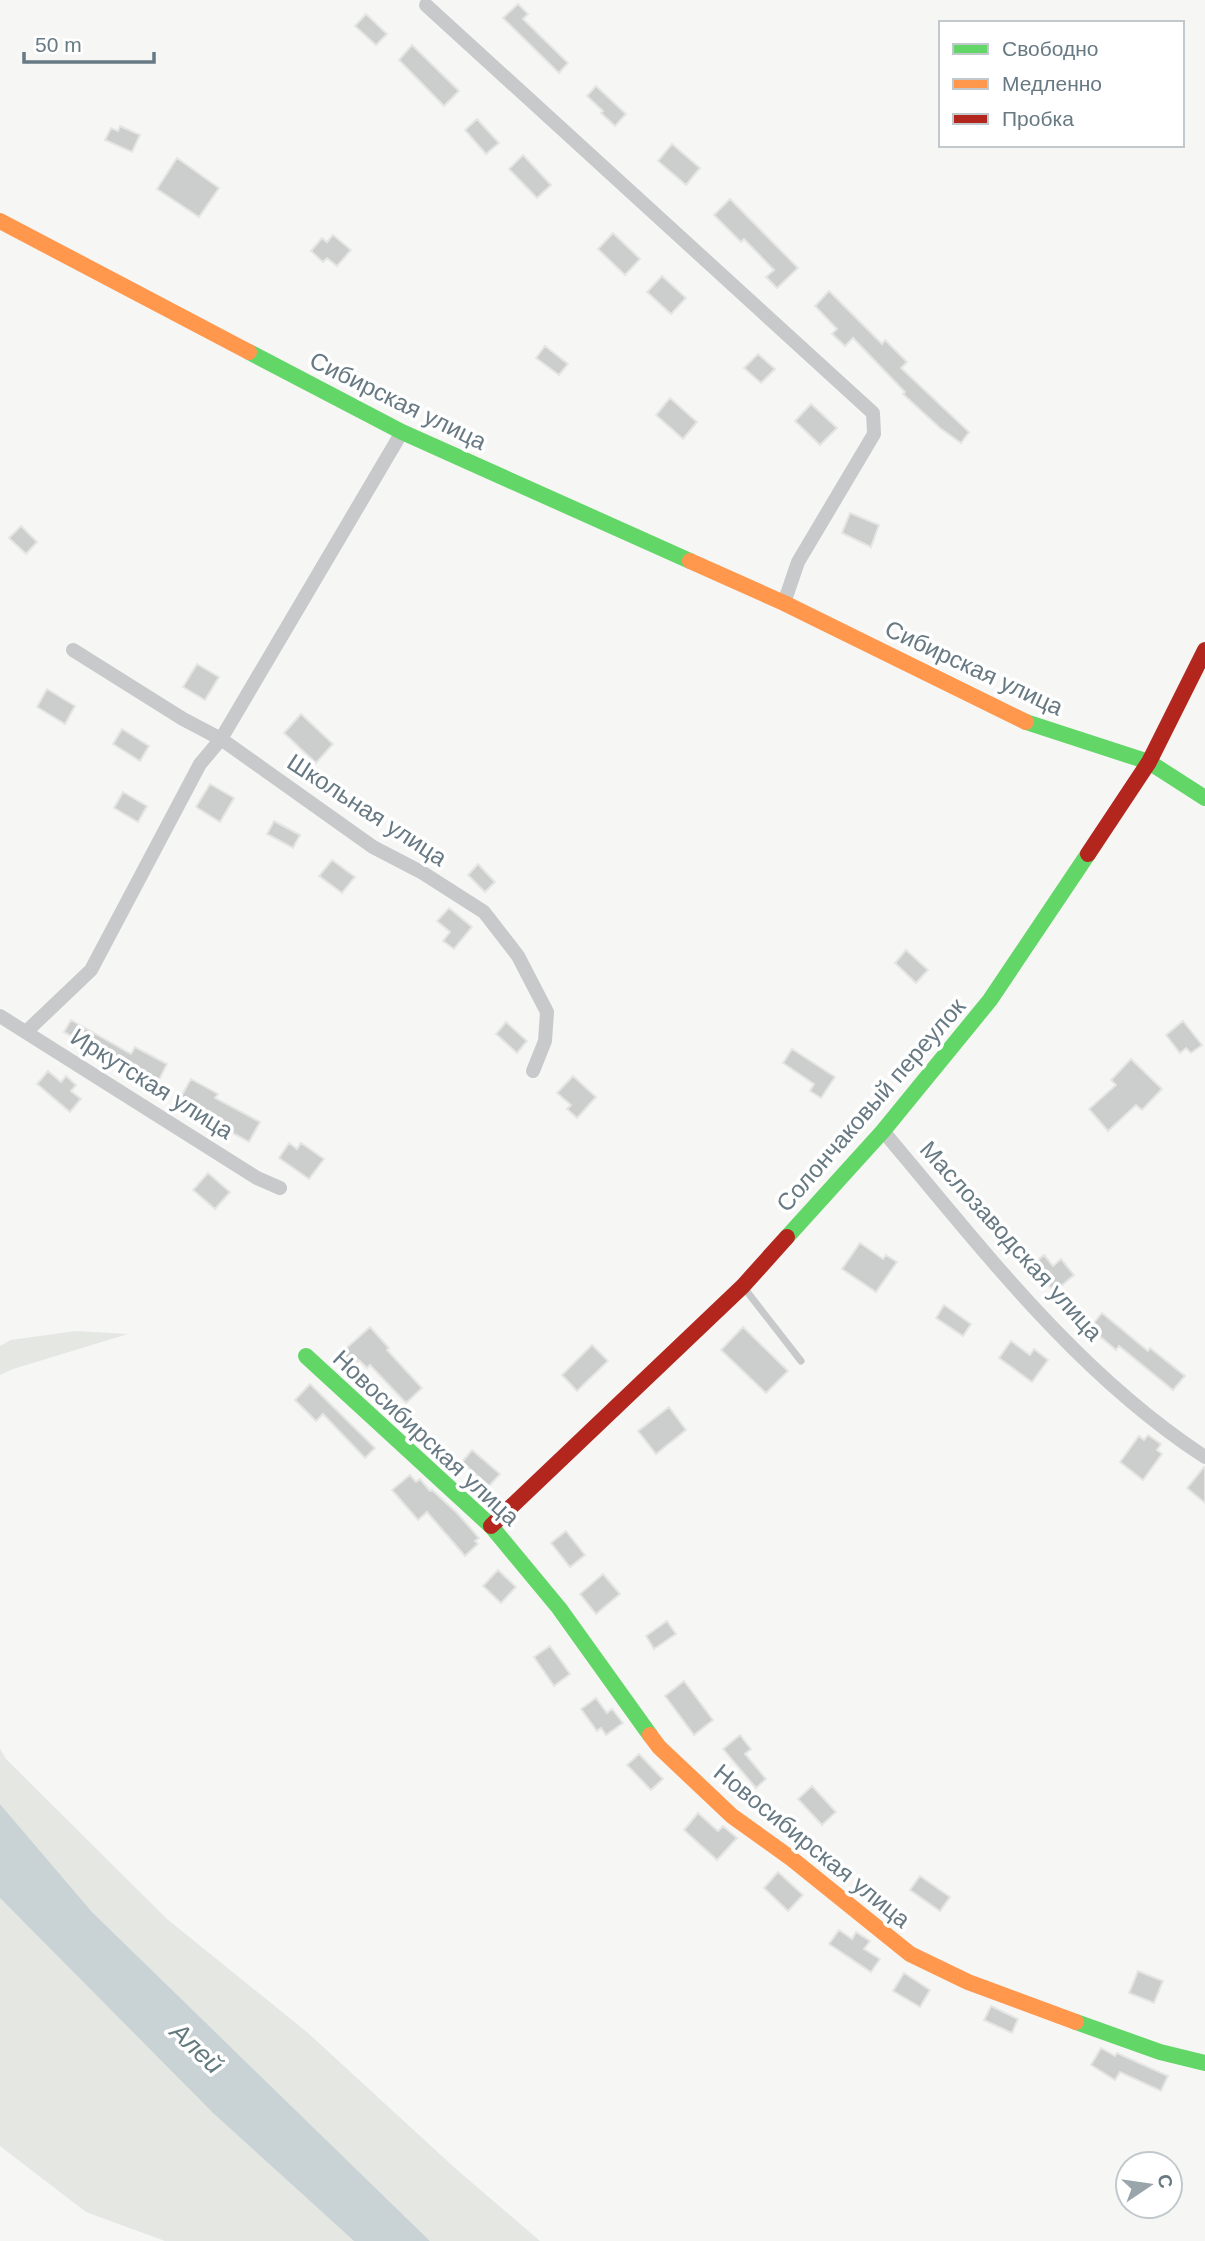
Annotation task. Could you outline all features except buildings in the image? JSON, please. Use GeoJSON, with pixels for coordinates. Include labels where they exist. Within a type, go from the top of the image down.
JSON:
{"type":"FeatureCollection","features":[{"type":"Feature","properties":{"kind":"street"},"geometry":{"type":"LineString","coordinates":[[421,2],[873,413],[874,434],[798,562],[784,603]]}},
{"type":"Feature","properties":{"kind":"street","name":"Сибирская улица"},"geometry":{"type":"LineString","coordinates":[[0,221],[402,432],[784,603],[1030,724],[1149,762],[1205,798]]}},
{"type":"Feature","properties":{"kind":"street"},"geometry":{"type":"LineString","coordinates":[[27,1031],[91,970],[200,764],[221,739],[402,432]]}},
{"type":"Feature","properties":{"kind":"street","name":"Школьная улица"},"geometry":{"type":"LineString","coordinates":[[73,650],[183,719],[221,739],[373,847],[423,873],[484,912],[518,956],[547,1012],[545,1041],[533,1071]]}},
{"type":"Feature","properties":{"kind":"street","name":"Солончаковый переулок"},"geometry":{"type":"LineString","coordinates":[[492,1526],[743,1286],[883,1131],[990,1000],[1149,762],[1205,650]]}},
{"type":"Feature","properties":{"kind":"street","name":"Иркутская улица"},"geometry":{"type":"LineString","coordinates":[[0,1016],[257,1178],[280,1188]]}},
{"type":"Feature","properties":{"kind":"street","name":"Маслозаводская улица"},"geometry":{"type":"LineString","coordinates":[[883,1131],[1025,1298],[1093,1367],[1164,1430],[1205,1457]]}},
{"type":"Feature","properties":{"kind":"street","name":"Новосибирская улица"},"geometry":{"type":"LineString","coordinates":[[306,1356],[492,1526],[559,1608],[659,1746],[732,1816],[792,1859],[910,1954],[968,1982],[1058,2017],[1160,2052],[1205,2063]]}},
{"type":"Feature","properties":{"kind":"lane"},"geometry":{"type":"LineString","coordinates":[[743,1286],[801,1361]]}},
{"type":"Feature","properties":{"kind":"shaded area"},"geometry":{"type":"Polygon","coordinates":[[[76,1331],[128,1334],[0,1375],[0,1346],[11,1340],[76,1331]]]}},
{"type":"Feature","properties":{"kind":"shaded area"},"geometry":{"type":"Polygon","coordinates":[[[0,1749],[6,1759],[167,1919],[308,2033],[456,2169],[540,2241],[430,2241],[92,1912],[0,1804],[0,1749]]]}},
{"type":"Feature","properties":{"kind":"shaded area"},"geometry":{"type":"Polygon","coordinates":[[[0,1898],[213,2113],[354,2241],[165,2241],[86,2212],[0,2146],[0,1898]]]}},
{"type":"Feature","properties":{"kind":"water","name":"Алей"},"geometry":{"type":"Polygon","coordinates":[[[0,1804],[92,1912],[430,2241],[354,2241],[213,2113],[0,1898],[0,1804]]]}},
{"type":"Feature","properties":{"kind":"traffic: fast"},"geometry":{"type":"LineString","coordinates":[[249,352],[402,432],[690,561]]}},
{"type":"Feature","properties":{"kind":"traffic: fast"},"geometry":{"type":"LineString","coordinates":[[1026,722],[1149,762],[1205,798]]}},
{"type":"Feature","properties":{"kind":"traffic: fast"},"geometry":{"type":"LineString","coordinates":[[787,1237],[883,1131],[990,1000],[1088,854]]}},
{"type":"Feature","properties":{"kind":"traffic: fast"},"geometry":{"type":"LineString","coordinates":[[306,1356],[491,1526],[559,1608],[650,1735]]}},
{"type":"Feature","properties":{"kind":"traffic: fast"},"geometry":{"type":"LineString","coordinates":[[1076,2022],[1160,2052],[1205,2063]]}},
{"type":"Feature","properties":{"kind":"traffic: slow"},"geometry":{"type":"LineString","coordinates":[[0,221],[249,352]]}},
{"type":"Feature","properties":{"kind":"traffic: slow"},"geometry":{"type":"LineString","coordinates":[[690,561],[784,603],[1026,722]]}},
{"type":"Feature","properties":{"kind":"traffic: slow"},"geometry":{"type":"LineString","coordinates":[[650,1735],[659,1747],[732,1816],[792,1859],[910,1954],[968,1982],[1076,2022]]}},
{"type":"Feature","properties":{"kind":"traffic: jam"},"geometry":{"type":"LineString","coordinates":[[1088,854],[1149,762],[1205,650]]}},
{"type":"Feature","properties":{"kind":"traffic: jam"},"geometry":{"type":"LineString","coordinates":[[491,1526],[743,1286],[787,1237]]}}]}
